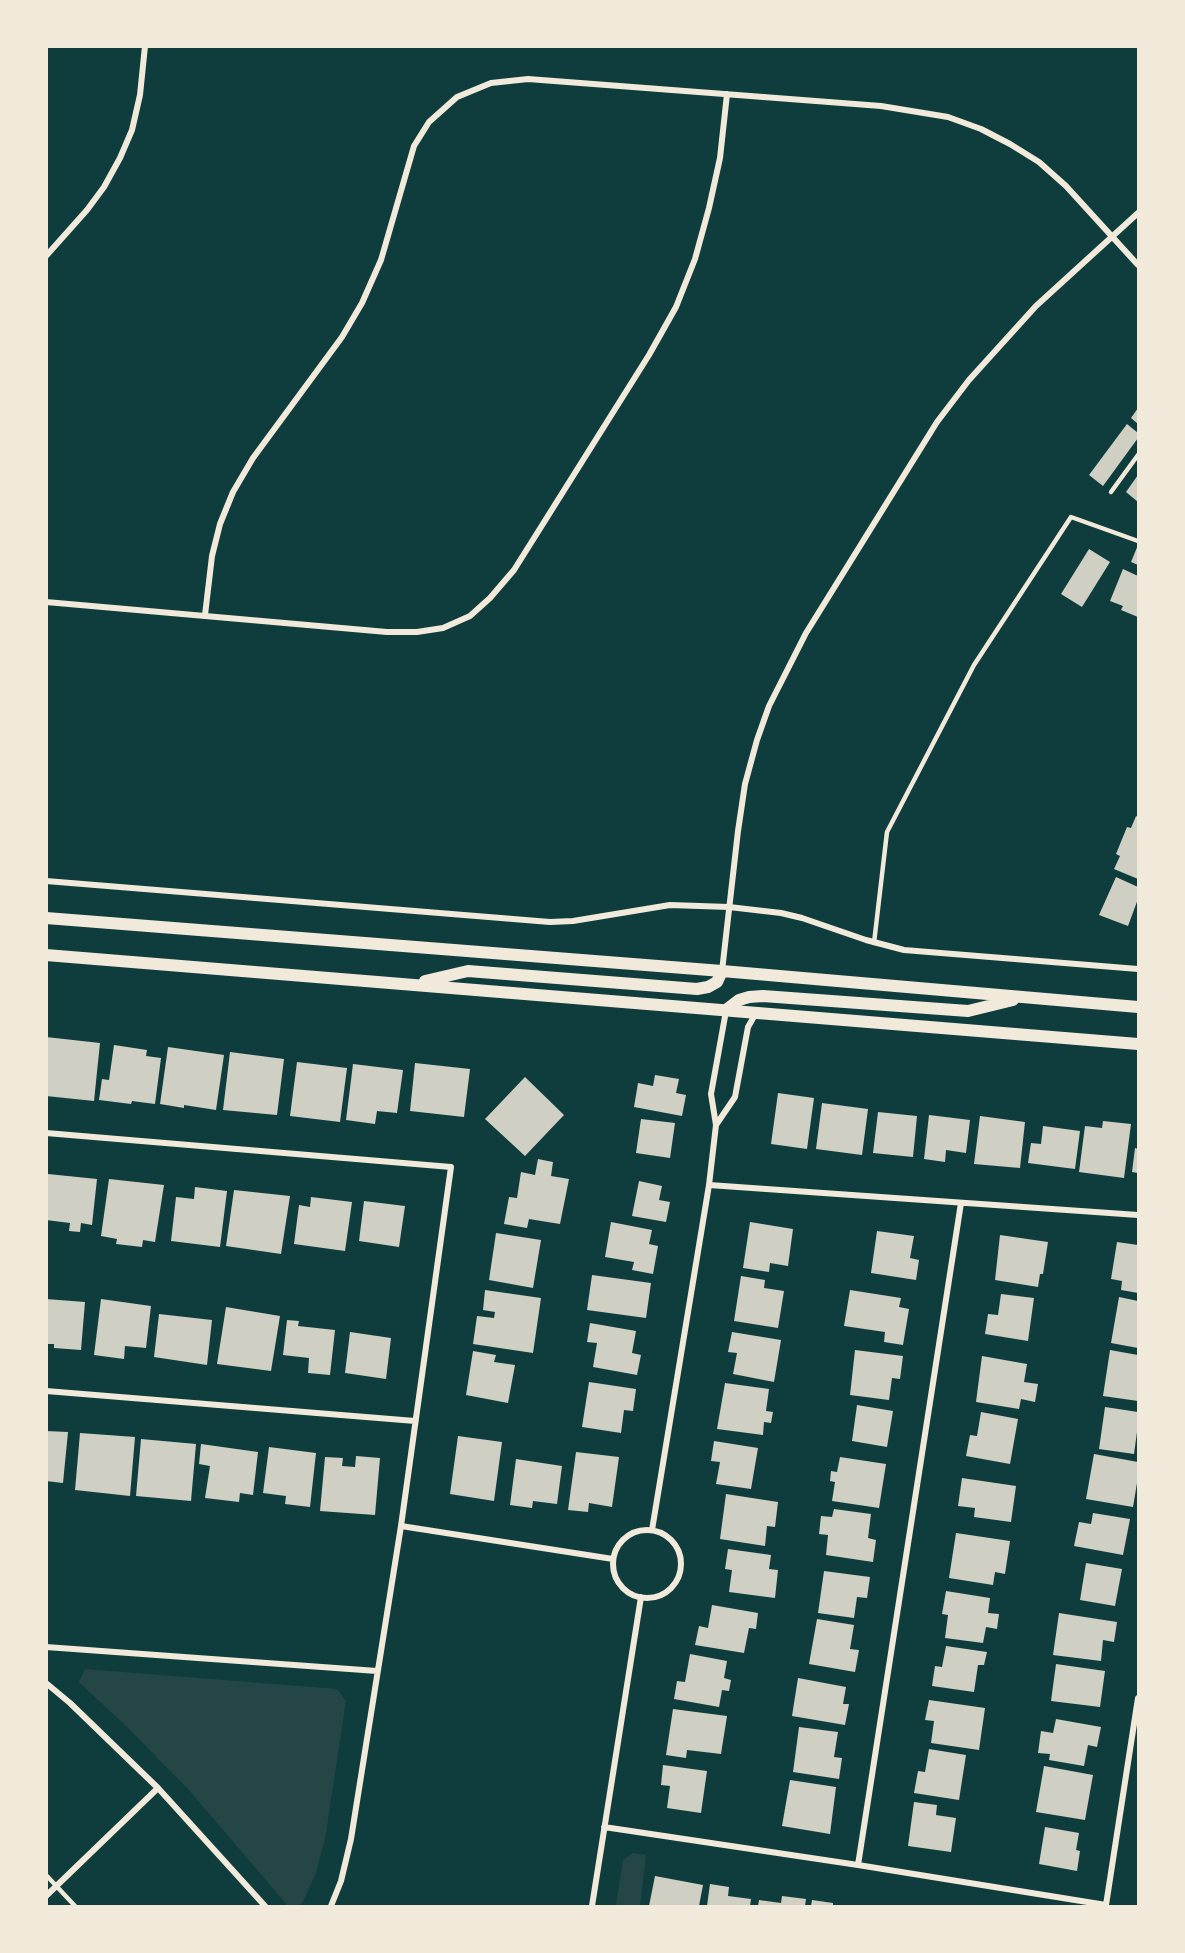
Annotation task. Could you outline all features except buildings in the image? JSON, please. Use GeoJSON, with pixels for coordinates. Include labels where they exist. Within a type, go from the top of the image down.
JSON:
{"type":"FeatureCollection","features":[{"type":"Feature","properties":{"kind":"main road"},"geometry":{"type":"LineString","coordinates":[[46,918],[722,971],[1138,1007]]}},
{"type":"Feature","properties":{"kind":"main road"},"geometry":{"type":"LineString","coordinates":[[46,955],[1138,1044]]}},
{"type":"Feature","properties":{"kind":"main road"},"geometry":{"type":"LineString","coordinates":[[413,984],[468,971],[697,989],[717,982],[722,971]]}},
{"type":"Feature","properties":{"kind":"main road"},"geometry":{"type":"LineString","coordinates":[[726,1010],[739,1000],[763,996],[968,1011],[1025,997]]}},
{"type":"Feature","properties":{"kind":"street"},"geometry":{"type":"LineString","coordinates":[[46,256],[87,210],[104,187],[120,158],[132,130],[140,94],[145,46]]}},
{"type":"Feature","properties":{"kind":"street"},"geometry":{"type":"LineString","coordinates":[[205,615],[212,556],[220,524],[233,492],[253,458],[342,337],[362,303],[381,260],[414,146],[429,122],[457,97],[491,83],[528,79],[915,110],[948,117],[981,129],[1039,162],[1066,186],[1138,265]]}},
{"type":"Feature","properties":{"kind":"street"},"geometry":{"type":"LineString","coordinates":[[46,602],[387,632],[417,632],[442,627],[470,616],[490,598],[514,570],[649,355],[676,307],[694,259],[709,208],[720,158],[727,94]]}},
{"type":"Feature","properties":{"kind":"street"},"geometry":{"type":"LineString","coordinates":[[722,971],[745,784],[757,740],[786,670],[806,633],[937,422],[969,380],[1036,306],[1138,213]]}},
{"type":"Feature","properties":{"kind":"street"},"geometry":{"type":"LineString","coordinates":[[46,881],[550,922],[573,921],[670,905],[729,907],[781,913],[802,918],[874,943],[904,950],[1138,969]]}},
{"type":"Feature","properties":{"kind":"street"},"geometry":{"type":"LineString","coordinates":[[652,1530],[709,1185],[716,1125],[711,1094],[726,1010]]}},
{"type":"Feature","properties":{"kind":"street"},"geometry":{"type":"LineString","coordinates":[[716,1125],[735,1097],[748,1027],[756,1013]]}},
{"type":"Feature","properties":{"kind":"street"},"geometry":{"type":"LineString","coordinates":[[46,1133],[451,1167],[401,1526],[351,1839],[341,1881],[331,1906]]}},
{"type":"Feature","properties":{"kind":"street"},"geometry":{"type":"LineString","coordinates":[[709,1185],[1138,1215]]}},
{"type":"Feature","properties":{"kind":"street"},"geometry":{"type":"LineString","coordinates":[[858,1865],[961,1203]]}},
{"type":"Feature","properties":{"kind":"street"},"geometry":{"type":"LineString","coordinates":[[46,1391],[415,1421]]}},
{"type":"Feature","properties":{"kind":"street"},"geometry":{"type":"LineString","coordinates":[[401,1526],[613,1559]]}},
{"type":"Feature","properties":{"kind":"street"},"geometry":{"type":"LineString","coordinates":[[640,1530],[652,1530],[665,1534],[674,1543],[680,1553],[681,1565],[679,1577],[673,1586],[653,1598],[641,1598],[622,1588],[615,1578],[613,1559],[620,1542],[629,1534],[640,1530]]}},
{"type":"Feature","properties":{"kind":"street"},"geometry":{"type":"LineString","coordinates":[[592,1906],[641,1598]]}},
{"type":"Feature","properties":{"kind":"street"},"geometry":{"type":"LineString","coordinates":[[46,1647],[377,1671]]}},
{"type":"Feature","properties":{"kind":"street"},"geometry":{"type":"LineString","coordinates":[[46,1683],[70,1703],[158,1788],[265,1906]]}},
{"type":"Feature","properties":{"kind":"street"},"geometry":{"type":"LineString","coordinates":[[604,1827],[1106,1905],[1138,1698]]}},
{"type":"Feature","properties":{"kind":"street"},"geometry":{"type":"LineString","coordinates":[[46,1896],[158,1788]]}},
{"type":"Feature","properties":{"kind":"lane"},"geometry":{"type":"LineString","coordinates":[[1111,492],[1138,455]]}},
{"type":"Feature","properties":{"kind":"lane"},"geometry":{"type":"LineString","coordinates":[[874,943],[887,831],[974,665],[1071,516],[1138,542]]}},
{"type":"Feature","properties":{"kind":"lane"},"geometry":{"type":"LineString","coordinates":[[46,1875],[75,1906]]}},
{"type":"Feature","properties":{"kind":"shaded area"},"geometry":{"type":"Polygon","coordinates":[[[85,1669],[337,1689],[346,1701],[325,1839],[316,1873],[302,1904],[288,1906],[188,1789],[79,1682],[85,1669]]]}},
{"type":"Feature","properties":{"kind":"shaded area"},"geometry":{"type":"Polygon","coordinates":[[[633,1853],[646,1855],[640,1906],[616,1906],[623,1860],[633,1853]]]}}]}
